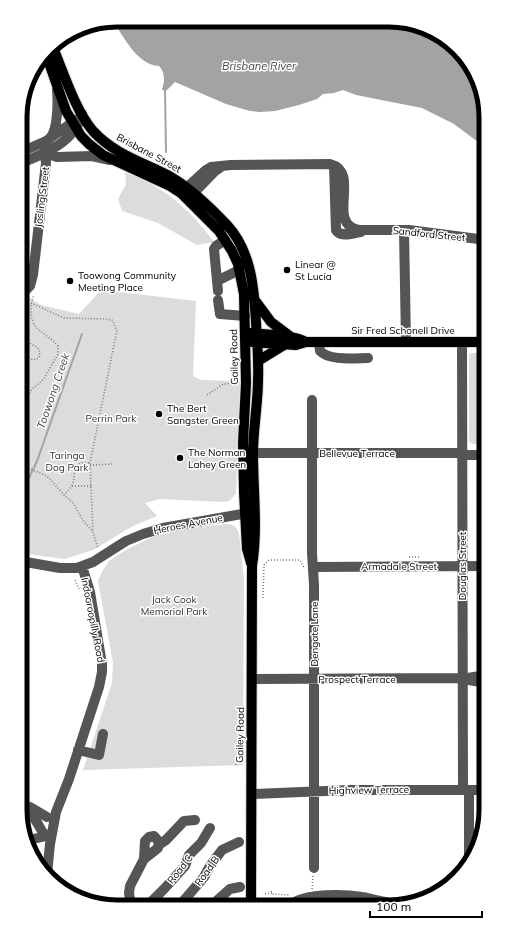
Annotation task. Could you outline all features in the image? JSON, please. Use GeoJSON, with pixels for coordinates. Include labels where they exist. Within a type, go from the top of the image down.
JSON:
{"type":"FeatureCollection","features":[{"type":"Feature","properties":{"kind":"main road","name":"Brisbane Street"},"geometry":{"type":"LineString","coordinates":[[55,52],[82,114],[94,131],[113,149],[171,178],[187,194]]}},
{"type":"Feature","properties":{"kind":"main road","name":"Brisbane Street"},"geometry":{"type":"LineString","coordinates":[[48,60],[66,111],[81,136],[93,148],[103,155],[187,194]]}},
{"type":"Feature","properties":{"kind":"main road","name":"Gailey Road"},"geometry":{"type":"LineString","coordinates":[[187,194],[219,231],[232,251],[239,270],[244,294],[246,337],[246,412],[243,443],[244,514],[247,550],[252,566]]}},
{"type":"Feature","properties":{"kind":"main road","name":"Gailey Road"},"geometry":{"type":"LineString","coordinates":[[187,194],[227,225],[239,240],[249,264],[254,299],[258,380],[253,453],[255,549],[252,566],[253,679],[251,900]]}},
{"type":"Feature","properties":{"kind":"main road"},"geometry":{"type":"LineString","coordinates":[[254,299],[287,341],[258,361]]}},
{"type":"Feature","properties":{"kind":"main road","name":"Sir Fred Schonell Drive"},"geometry":{"type":"LineString","coordinates":[[246,337],[287,341],[296,345],[306,342],[479,342]]}},
{"type":"Feature","properties":{"kind":"street"},"geometry":{"type":"LineString","coordinates":[[46,141],[52,135],[54,129],[58,102],[56,84]]}},
{"type":"Feature","properties":{"kind":"street"},"geometry":{"type":"LineString","coordinates":[[27,161],[46,153],[61,143],[82,114]]}},
{"type":"Feature","properties":{"kind":"street"},"geometry":{"type":"LineString","coordinates":[[27,149],[74,126]]}},
{"type":"Feature","properties":{"kind":"street","name":"Josling Street"},"geometry":{"type":"LineString","coordinates":[[27,289],[30,286],[33,275],[46,163],[46,141]]}},
{"type":"Feature","properties":{"kind":"street"},"geometry":{"type":"LineString","coordinates":[[46,153],[57,157],[95,156],[121,163]]}},
{"type":"Feature","properties":{"kind":"street","name":"Sandford Street"},"geometry":{"type":"LineString","coordinates":[[187,194],[206,170],[212,167],[328,164],[341,171],[343,175],[344,215],[346,222],[352,229],[404,230],[479,239]]}},
{"type":"Feature","properties":{"kind":"street"},"geometry":{"type":"LineString","coordinates":[[404,230],[406,342]]}},
{"type":"Feature","properties":{"kind":"street"},"geometry":{"type":"LineString","coordinates":[[225,240],[214,249],[220,314],[245,316]]}},
{"type":"Feature","properties":{"kind":"street"},"geometry":{"type":"LineString","coordinates":[[218,290],[239,270]]}},
{"type":"Feature","properties":{"kind":"street"},"geometry":{"type":"LineString","coordinates":[[319,342],[320,351],[325,355],[336,357],[368,358]]}},
{"type":"Feature","properties":{"kind":"street","name":"Douglas Street"},"geometry":{"type":"LineString","coordinates":[[462,342],[462,679],[469,851]]}},
{"type":"Feature","properties":{"kind":"street","name":"Dengate Lane"},"geometry":{"type":"LineString","coordinates":[[312,400],[314,873]]}},
{"type":"Feature","properties":{"kind":"street","name":"Bellevue Terrace"},"geometry":{"type":"LineString","coordinates":[[253,453],[479,455]]}},
{"type":"Feature","properties":{"kind":"street","name":"Heroes Avenue"},"geometry":{"type":"LineString","coordinates":[[82,566],[93,562],[126,541],[143,534],[163,528],[255,512]]}},
{"type":"Feature","properties":{"kind":"street","name":"Indooroopilly Road"},"geometry":{"type":"LineString","coordinates":[[27,562],[60,568],[82,566],[90,592],[102,664],[99,687],[78,750],[68,779],[51,816],[48,868]]}},
{"type":"Feature","properties":{"kind":"street","name":"Armadale Street"},"geometry":{"type":"LineString","coordinates":[[313,567],[479,566]]}},
{"type":"Feature","properties":{"kind":"street","name":"Prospect Terrace"},"geometry":{"type":"LineString","coordinates":[[462,679],[479,675]]}},
{"type":"Feature","properties":{"kind":"street","name":"Prospect Terrace"},"geometry":{"type":"LineString","coordinates":[[253,679],[462,679],[479,682]]}},
{"type":"Feature","properties":{"kind":"street"},"geometry":{"type":"LineString","coordinates":[[78,750],[99,755],[103,734]]}},
{"type":"Feature","properties":{"kind":"street","name":"Indooroopilly Road"},"geometry":{"type":"LineString","coordinates":[[49,869],[56,849],[59,827],[66,798],[68,779]]}},
{"type":"Feature","properties":{"kind":"street","name":"Highview Terrace"},"geometry":{"type":"LineString","coordinates":[[252,794],[350,790],[479,790]]}},
{"type":"Feature","properties":{"kind":"street"},"geometry":{"type":"LineString","coordinates":[[27,805],[41,815],[51,816],[59,827],[49,837],[32,838]]}},
{"type":"Feature","properties":{"kind":"street"},"geometry":{"type":"LineString","coordinates":[[27,809],[41,830],[49,837]]}},
{"type":"Feature","properties":{"kind":"street"},"geometry":{"type":"LineString","coordinates":[[31,833],[39,825],[41,820],[51,816]]}},
{"type":"Feature","properties":{"kind":"street"},"geometry":{"type":"LineString","coordinates":[[130,900],[130,886],[144,859],[157,849],[160,844],[166,840],[184,820],[195,820]]}},
{"type":"Feature","properties":{"kind":"street","name":"Road C"},"geometry":{"type":"LineString","coordinates":[[153,900],[185,866],[190,856],[201,843],[210,828]]}},
{"type":"Feature","properties":{"kind":"street"},"geometry":{"type":"LineString","coordinates":[[144,859],[144,844],[147,838],[154,836],[160,844]]}},
{"type":"Feature","properties":{"kind":"street","name":"Road B"},"geometry":{"type":"LineString","coordinates":[[184,900],[204,877],[222,850],[239,842]]}},
{"type":"Feature","properties":{"kind":"street"},"geometry":{"type":"LineString","coordinates":[[218,900],[230,890],[240,887]]}},
{"type":"Feature","properties":{"kind":"street"},"geometry":{"type":"LineString","coordinates":[[289,899],[318,896],[358,897],[372,900]]}},
{"type":"Feature","properties":{"kind":"path"},"geometry":{"type":"LineString","coordinates":[[27,396],[33,388],[43,380],[58,354],[58,346],[52,338],[37,328],[34,322],[31,303],[34,295]]}},
{"type":"Feature","properties":{"kind":"path"},"geometry":{"type":"LineString","coordinates":[[31,303],[64,318],[112,320],[117,330],[90,464],[93,533],[98,548]]}},
{"type":"Feature","properties":{"kind":"path"},"geometry":{"type":"LineString","coordinates":[[27,342],[32,343],[40,352],[39,358],[33,360],[27,357]]}},
{"type":"Feature","properties":{"kind":"path"},"geometry":{"type":"LineString","coordinates":[[206,395],[223,384],[242,383]]}},
{"type":"Feature","properties":{"kind":"path"},"geometry":{"type":"LineString","coordinates":[[64,494],[72,486],[76,467],[79,463],[85,461],[90,464],[112,464]]}},
{"type":"Feature","properties":{"kind":"path"},"geometry":{"type":"LineString","coordinates":[[27,468],[45,475],[50,479],[74,504],[82,519],[93,533]]}},
{"type":"Feature","properties":{"kind":"path"},"geometry":{"type":"LineString","coordinates":[[72,486],[91,486]]}},
{"type":"Feature","properties":{"kind":"path"},"geometry":{"type":"LineString","coordinates":[[263,598],[264,564],[269,560],[300,560],[302,564]]}},
{"type":"Feature","properties":{"kind":"path"},"geometry":{"type":"LineString","coordinates":[[236,765],[236,760],[243,757]]}},
{"type":"Feature","properties":{"kind":"path"},"geometry":{"type":"LineString","coordinates":[[312,889],[312,879],[314,873]]}},
{"type":"Feature","properties":{"kind":"path"},"geometry":{"type":"LineString","coordinates":[[265,894],[271,892],[289,899]]}},
{"type":"Feature","properties":{"kind":"green space"},"geometry":{"type":"Polygon","coordinates":[[[125,172],[152,185],[175,200],[195,219],[214,242],[197,245],[158,223],[122,211],[118,199],[126,184],[125,172]]]}},
{"type":"Feature","properties":{"kind":"green space","name":"Perrin Park"},"geometry":{"type":"Polygon","coordinates":[[[101,290],[196,301],[193,376],[201,380],[240,381],[236,494],[229,501],[223,502],[159,499],[145,503],[157,516],[133,526],[93,550],[65,559],[27,554],[27,296],[41,305],[79,314],[101,290]]]}},
{"type":"Feature","properties":{"kind":"green space"},"geometry":{"type":"Polygon","coordinates":[[[470,353],[479,353],[479,444],[469,442],[470,353]]]}},
{"type":"Feature","properties":{"kind":"green space","name":"Jack Cook Memorial Park"},"geometry":{"type":"Polygon","coordinates":[[[227,524],[234,526],[239,533],[244,579],[243,765],[83,770],[112,683],[113,663],[98,581],[103,570],[109,561],[124,551],[154,536],[182,529],[227,524]]]}},
{"type":"Feature","properties":{"kind":"water","name":"Brisbane River"},"geometry":{"type":"Polygon","coordinates":[[[117,27],[389,27],[418,32],[429,36],[448,49],[457,58],[470,77],[476,94],[478,106],[479,143],[454,124],[422,108],[356,95],[343,90],[323,94],[317,99],[299,105],[275,111],[260,112],[250,111],[226,104],[175,82],[164,91],[162,89],[164,77],[161,68],[144,61],[127,42],[117,27]]]}},
{"type":"Feature","properties":{"kind":"waterway","name":"Toowong Creek"},"geometry":{"type":"LineString","coordinates":[[165,90],[166,152]]}},
{"type":"Feature","properties":{"kind":"waterway","name":"Toowong Creek"},"geometry":{"type":"LineString","coordinates":[[27,482],[37,461],[82,334]]}},
{"type":"Feature","properties":{"kind":"place","name":"Linear @ St Lucia"},"geometry":{"type":"Point","coordinates":[287,270]}},
{"type":"Feature","properties":{"kind":"place","name":"Toowong Community Meeting Place"},"geometry":{"type":"Point","coordinates":[70,281]}},
{"type":"Feature","properties":{"kind":"place","name":"The Bert Sangster Green"},"geometry":{"type":"Point","coordinates":[159,414]}},
{"type":"Feature","properties":{"kind":"place","name":"The Norman Lahey Green"},"geometry":{"type":"Point","coordinates":[180,458]}},
{"type":"Feature","properties":{"kind":"park label","name":"Taringa Dog Park"},"geometry":{"type":"Point","coordinates":[67,460]}}]}
